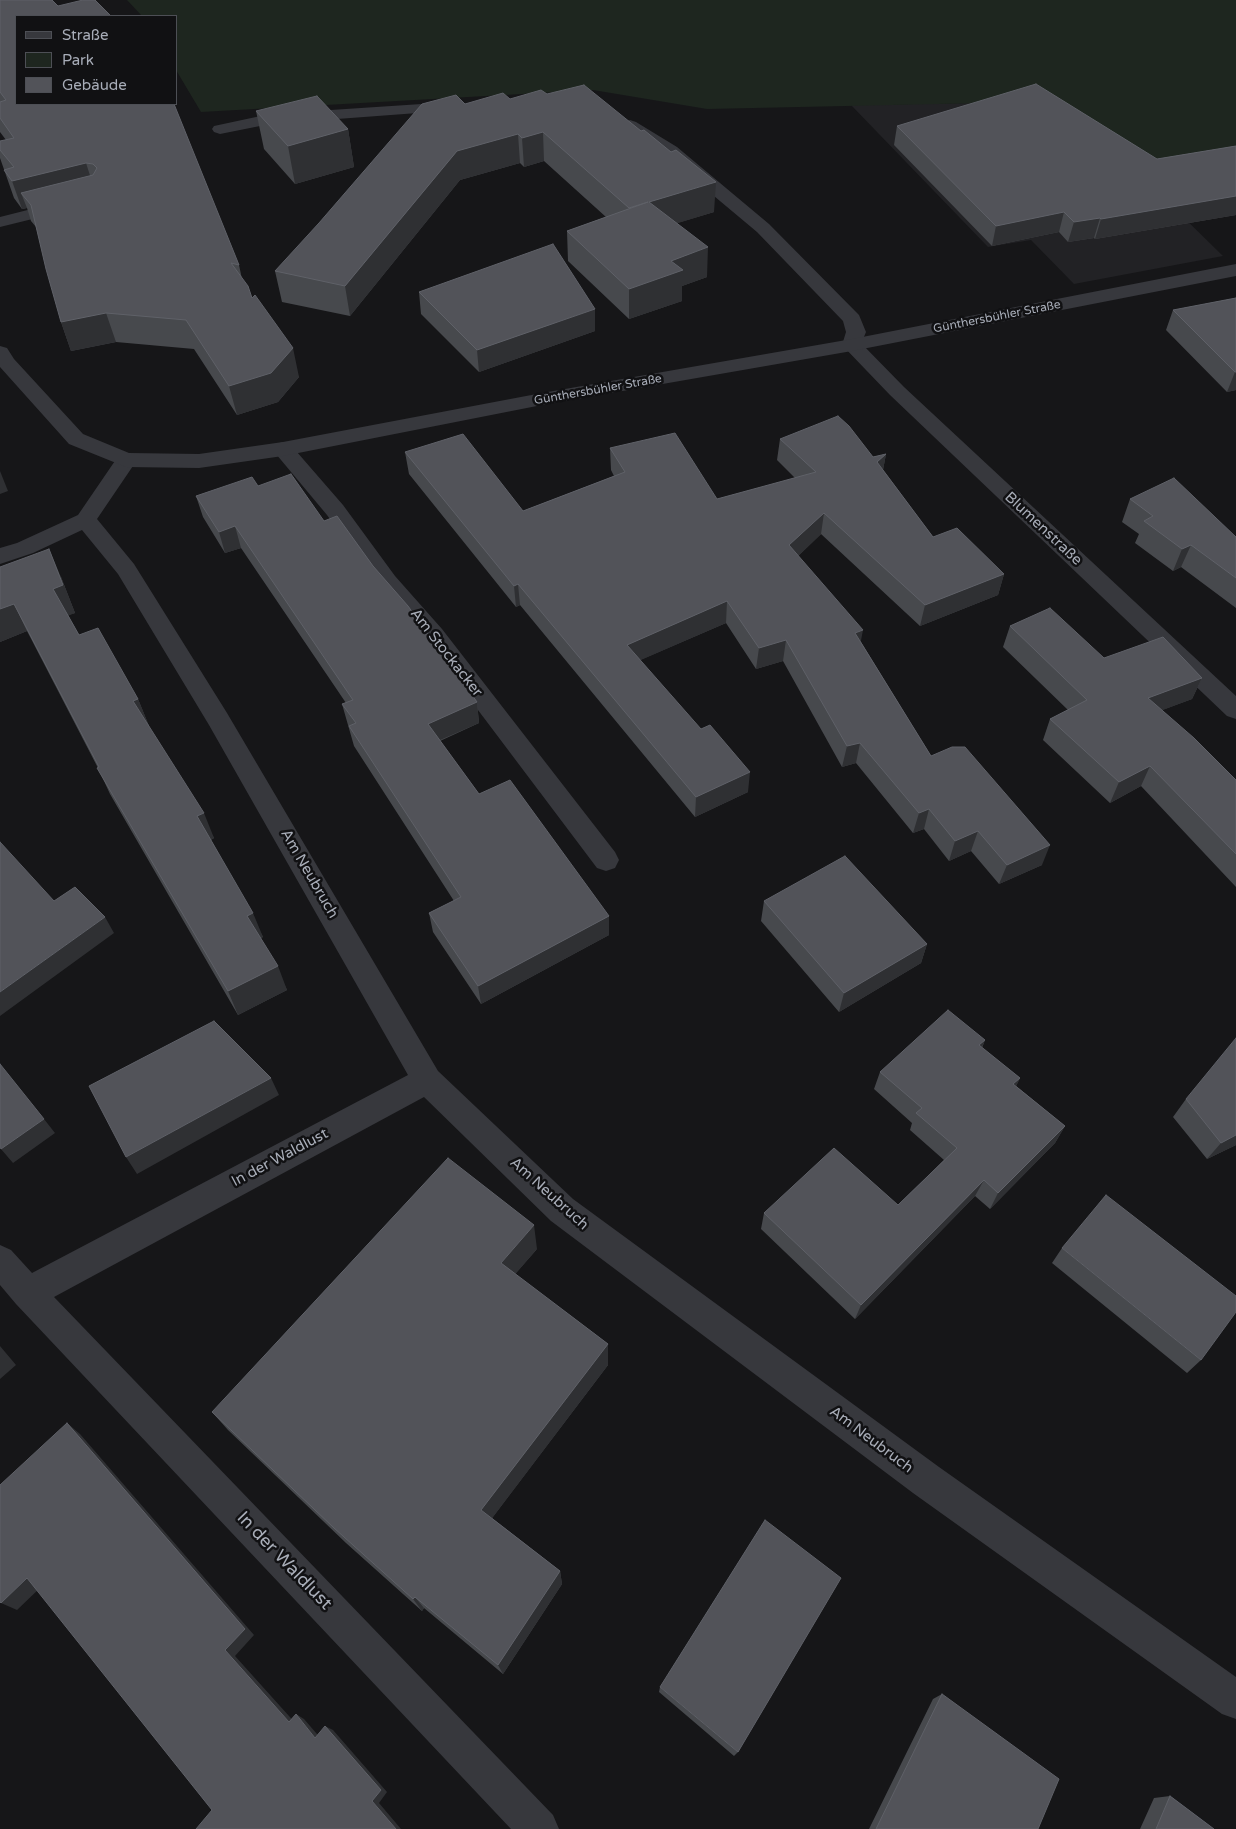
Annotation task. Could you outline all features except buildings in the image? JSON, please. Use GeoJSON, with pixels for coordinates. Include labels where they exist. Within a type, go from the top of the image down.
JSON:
{"type":"FeatureCollection","features":[{"type":"Feature","properties":{"kind":"street"},"geometry":{"type":"LineString","coordinates":[[220,129],[270,119],[464,106]]}},
{"type":"Feature","properties":{"kind":"street"},"geometry":{"type":"LineString","coordinates":[[618,117],[671,151],[763,228],[852,319],[856,332],[852,345]]}},
{"type":"Feature","properties":{"kind":"street"},"geometry":{"type":"LineString","coordinates":[[0,222],[85,201]]}},
{"type":"Feature","properties":{"kind":"street","name":"Günthersbühler Straße"},"geometry":{"type":"LineString","coordinates":[[0,352],[6,362],[76,439],[126,460],[199,461],[283,449],[542,399],[852,345],[1236,270]]}},
{"type":"Feature","properties":{"kind":"street","name":"Blumenstraße"},"geometry":{"type":"LineString","coordinates":[[852,345],[896,392],[1236,710]]}},
{"type":"Feature","properties":{"kind":"street","name":"Am Stockacker"},"geometry":{"type":"LineString","coordinates":[[283,449],[335,510],[388,581],[434,635],[606,860]]}},
{"type":"Feature","properties":{"kind":"street"},"geometry":{"type":"LineString","coordinates":[[0,556],[25,548],[86,520],[126,460]]}},
{"type":"Feature","properties":{"kind":"street","name":"Am Neubruch"},"geometry":{"type":"LineString","coordinates":[[86,520],[126,569],[218,719],[427,1080],[562,1210],[926,1480],[1236,1700]]}},
{"type":"Feature","properties":{"kind":"street","name":"In der Waldlust"},"geometry":{"type":"LineString","coordinates":[[28,1293],[427,1080]]}},
{"type":"Feature","properties":{"kind":"street","name":"In der Waldlust"},"geometry":{"type":"LineString","coordinates":[[0,1261],[28,1293],[539,1829]]}},
{"type":"Feature","properties":{"kind":"shaded area"},"geometry":{"type":"Polygon","coordinates":[[[1032,102],[1173,207],[1223,256],[1074,284],[1031,240],[988,247],[851,105],[1032,102]]]}},
{"type":"Feature","properties":{"kind":"green space"},"geometry":{"type":"Polygon","coordinates":[[[127,0],[1236,0],[1236,157],[1224,200],[1032,102],[707,109],[593,90],[201,112],[178,73],[178,15],[141,15],[127,0]]]}}]}
